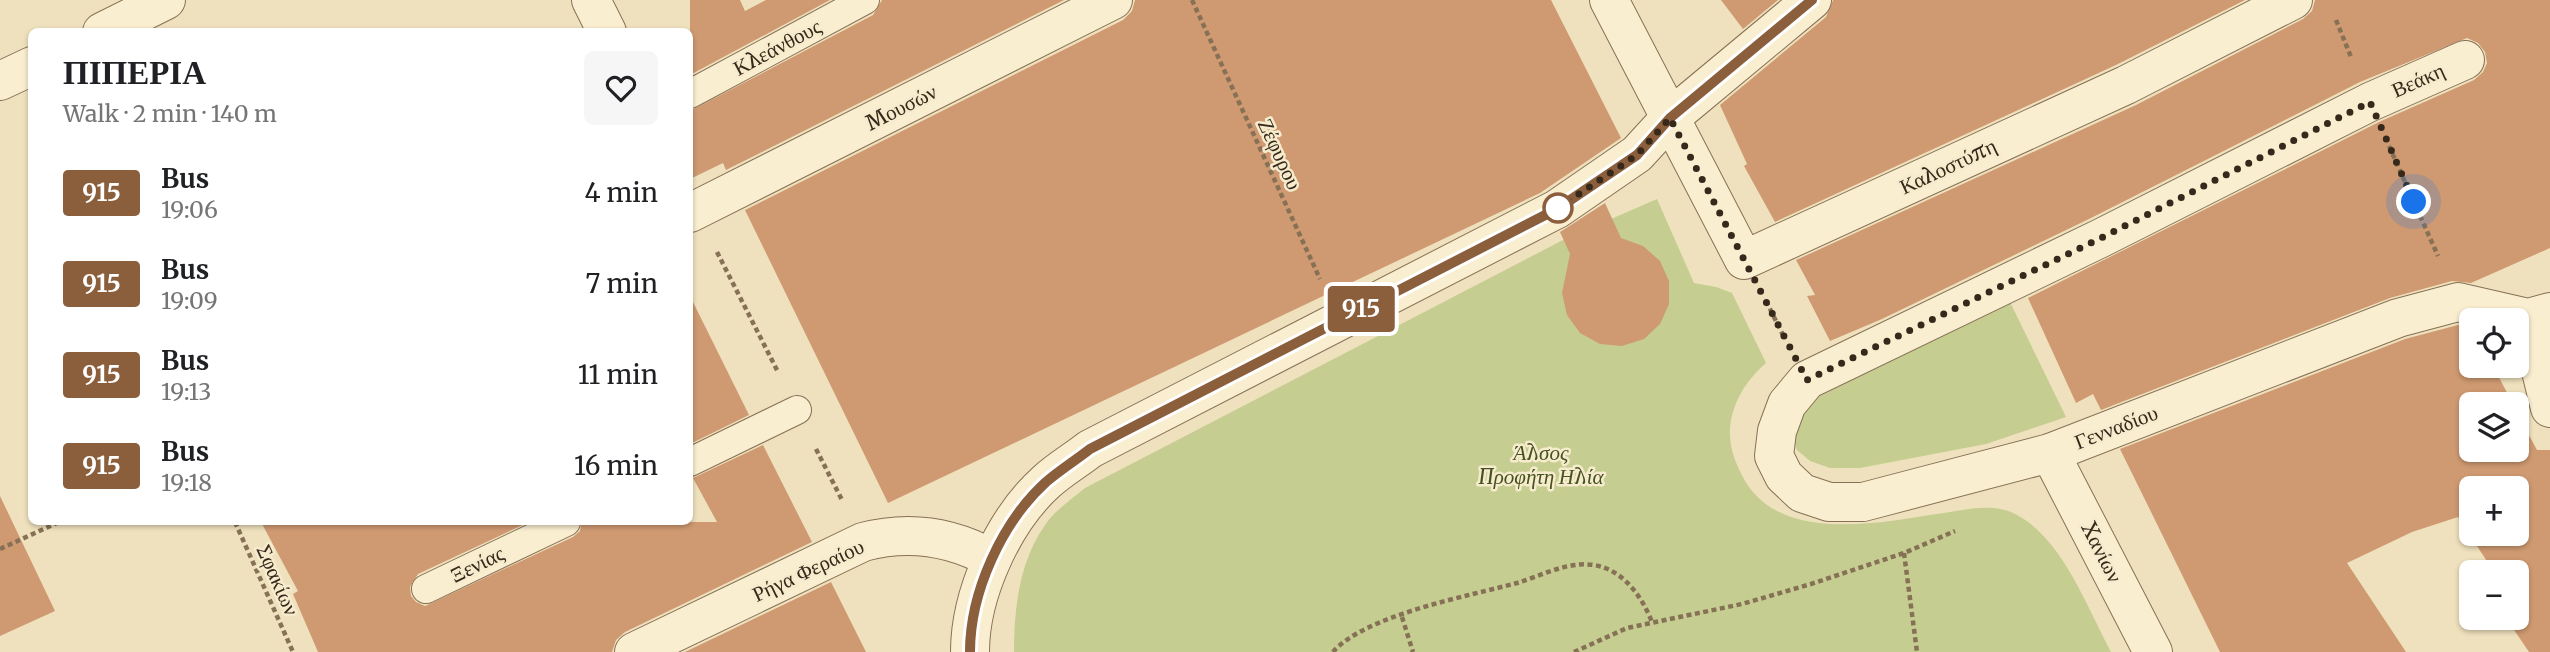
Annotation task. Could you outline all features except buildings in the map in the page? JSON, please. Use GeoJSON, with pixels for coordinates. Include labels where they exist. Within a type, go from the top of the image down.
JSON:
{"type":"FeatureCollection","features":[{"type":"Feature","properties":{"kind":"street"},"geometry":{"type":"LineString","coordinates":[[110,28],[166,0]]}},
{"type":"Feature","properties":{"kind":"street"},"geometry":{"type":"LineString","coordinates":[[591,0],[605,28]]}},
{"type":"Feature","properties":{"kind":"street","name":"Μουσών"},"geometry":{"type":"LineString","coordinates":[[693,207],[1113,0]]}},
{"type":"Feature","properties":{"kind":"street"},"geometry":{"type":"LineString","coordinates":[[1609,0],[1744,260]]}},
{"type":"Feature","properties":{"kind":"street"},"geometry":{"type":"LineString","coordinates":[[971,652],[974,616],[992,559],[1006,534],[1045,482],[1090,449],[1557,209],[1637,155],[1670,118],[1812,0]]}},
{"type":"Feature","properties":{"kind":"street","name":"Καλοστύπη"},"geometry":{"type":"LineString","coordinates":[[1744,260],[2126,85],[2293,0]]}},
{"type":"Feature","properties":{"kind":"street","name":"Βεάκη"},"geometry":{"type":"LineString","coordinates":[[1807,380],[2101,238],[2370,102],[2465,60]]}},
{"type":"Feature","properties":{"kind":"street"},"geometry":{"type":"LineString","coordinates":[[0,81],[28,68]]}},
{"type":"Feature","properties":{"kind":"street","name":"Γενναδίου"},"geometry":{"type":"LineString","coordinates":[[1807,380],[1787,404],[1777,431],[1774,456],[1784,477],[1802,493],[1829,502],[1863,502],[2050,453],[2398,318],[2458,302],[2539,315]]}},
{"type":"Feature","properties":{"kind":"street"},"geometry":{"type":"LineString","coordinates":[[2539,315],[2550,408]]}},
{"type":"Feature","properties":{"kind":"street","name":"Χανίων"},"geometry":{"type":"LineString","coordinates":[[2050,453],[2153,652]]}},
{"type":"Feature","properties":{"kind":"street","name":"Ρήγα Φεραίου"},"geometry":{"type":"LineString","coordinates":[[634,652],[863,542],[882,537],[939,538],[975,550],[992,559]]}},
{"type":"Feature","properties":{"kind":"lane","name":"Κλεάνθους"},"geometry":{"type":"LineString","coordinates":[[693,92],[865,0]]}},
{"type":"Feature","properties":{"kind":"lane"},"geometry":{"type":"LineString","coordinates":[[693,461],[797,410]]}},
{"type":"Feature","properties":{"kind":"lane","name":"Ξενίας"},"geometry":{"type":"LineString","coordinates":[[426,589],[560,525]]}},
{"type":"Feature","properties":{"kind":"path","name":"Ζέφυρου"},"geometry":{"type":"LineString","coordinates":[[1192,0],[1340,321]]}},
{"type":"Feature","properties":{"kind":"path"},"geometry":{"type":"LineString","coordinates":[[2333,13],[2458,302]]}},
{"type":"Feature","properties":{"kind":"path"},"geometry":{"type":"LineString","coordinates":[[1744,260],[1807,380]]}},
{"type":"Feature","properties":{"kind":"path"},"geometry":{"type":"LineString","coordinates":[[0,549],[52,525]]}},
{"type":"Feature","properties":{"kind":"path","name":"Σφακίων"},"geometry":{"type":"LineString","coordinates":[[236,525],[293,652]]}},
{"type":"Feature","properties":{"kind":"path"},"geometry":{"type":"LineString","coordinates":[[1574,652],[1628,628],[1742,604],[1904,553],[1965,526]]}},
{"type":"Feature","properties":{"kind":"path"},"geometry":{"type":"LineString","coordinates":[[1904,553],[1917,652]]}},
{"type":"Feature","properties":{"kind":"path"},"geometry":{"type":"LineString","coordinates":[[1334,652],[1343,641],[1436,604],[1564,567],[1595,565],[1626,580],[1644,603],[1652,622]]}},
{"type":"Feature","properties":{"kind":"path"},"geometry":{"type":"LineString","coordinates":[[1402,617],[1413,652]]}},
{"type":"Feature","properties":{"kind":"green space","name":"Άλσος Προφήτη Ηλία"},"geometry":{"type":"Polygon","coordinates":[[[1657,199],[1694,283],[1732,293],[1766,363],[1748,382],[1740,396],[1733,411],[1730,428],[1732,452],[1745,481],[1761,501],[1782,514],[1806,521],[1833,524],[1887,521],[1974,508],[2011,512],[2044,536],[2058,554],[2082,593],[2111,652],[1014,652],[1017,603],[1029,554],[1049,520],[1085,488],[1563,240],[1657,199]]]}},
{"type":"Feature","properties":{"kind":"green space"},"geometry":{"type":"Polygon","coordinates":[[[2010,302],[2066,417],[1986,444],[1860,468],[1830,468],[1810,461],[1797,450],[1791,436],[1810,401],[2010,302]]]}},
{"type":"Feature","properties":{"kind":"bus line","name":"915"},"geometry":{"type":"LineString","coordinates":[[970,652],[974,616],[992,559],[1006,534],[1045,482],[1090,449],[1557,209],[1637,155],[1670,118],[1812,0]]}},
{"type":"Feature","properties":{"kind":"route"},"geometry":{"type":"LineString","coordinates":[[1558,208],[1637,155],[1670,118],[1807,380],[2101,238],[2370,102],[2414,202]]}}]}
